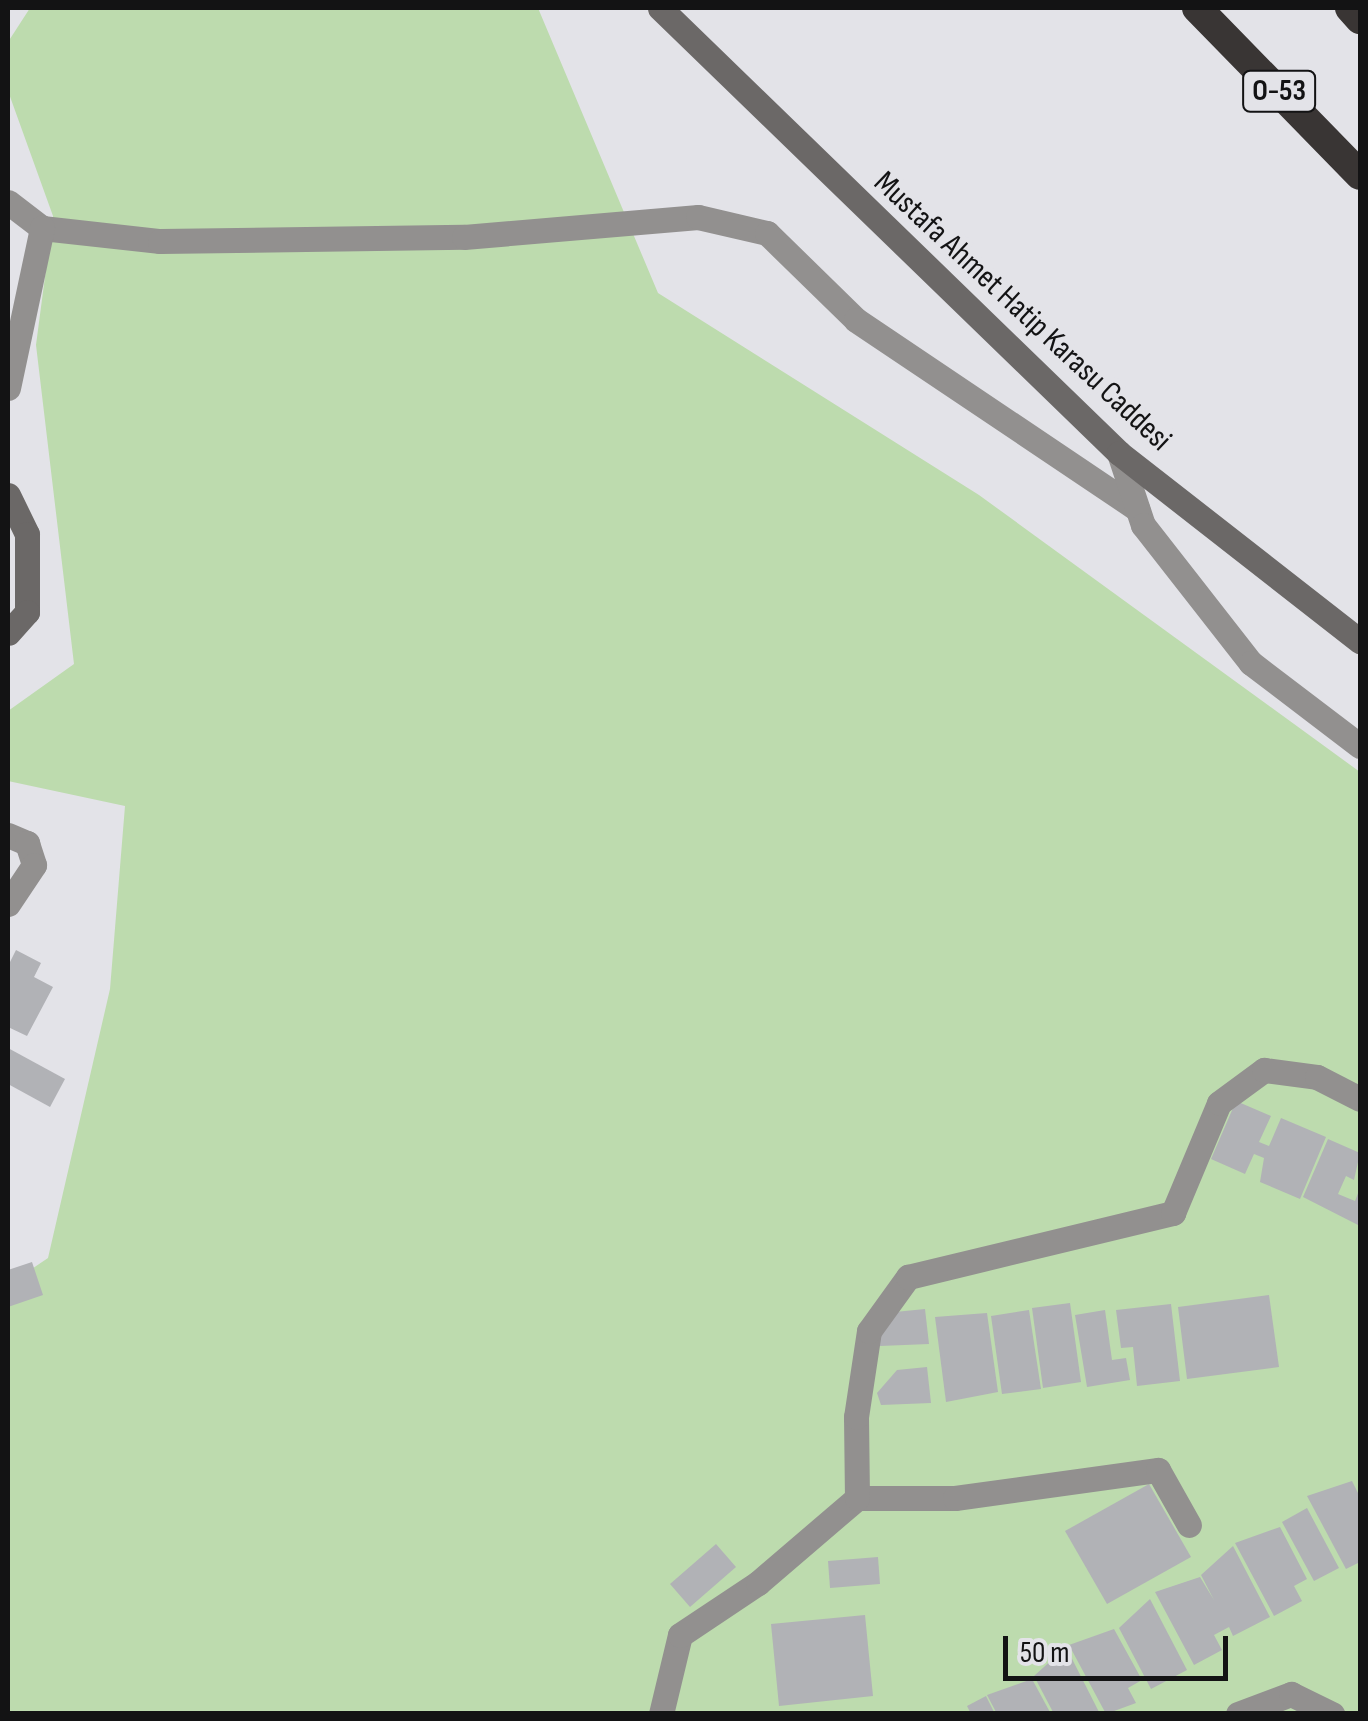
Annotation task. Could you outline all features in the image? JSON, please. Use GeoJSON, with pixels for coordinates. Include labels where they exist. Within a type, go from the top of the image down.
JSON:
{"type":"FeatureCollection","features":[{"type":"Feature","properties":{"kind":"highway","name":"O-53"},"geometry":{"type":"LineString","coordinates":[[1197,8],[1360,174]]}},
{"type":"Feature","properties":{"kind":"highway"},"geometry":{"type":"LineString","coordinates":[[1350,8],[1360,18]]}},
{"type":"Feature","properties":{"kind":"street","name":"Mustafa Ahmet Hatip Karasu Caddesi"},"geometry":{"type":"LineString","coordinates":[[660,8],[1119,454],[1360,641]]}},
{"type":"Feature","properties":{"kind":"street"},"geometry":{"type":"LineString","coordinates":[[8,202],[42,228],[160,242],[464,237],[698,217],[767,233],[856,320],[1138,509]]}},
{"type":"Feature","properties":{"kind":"street"},"geometry":{"type":"LineString","coordinates":[[8,388],[42,228]]}},
{"type":"Feature","properties":{"kind":"street"},"geometry":{"type":"LineString","coordinates":[[1119,454],[1138,509],[1251,663],[1360,746]]}},
{"type":"Feature","properties":{"kind":"street"},"geometry":{"type":"LineString","coordinates":[[8,495],[27,534],[27,612],[8,633]]}},
{"type":"Feature","properties":{"kind":"street"},"geometry":{"type":"LineString","coordinates":[[8,835],[27,842],[34,865],[8,904]]}},
{"type":"Feature","properties":{"kind":"street"},"geometry":{"type":"LineString","coordinates":[[857,1498],[856,1417],[869,1331],[908,1277],[1174,1213],[1219,1103],[1264,1070],[1317,1076],[1360,1100]]}},
{"type":"Feature","properties":{"kind":"street"},"geometry":{"type":"LineString","coordinates":[[661,1714],[680,1635],[758,1583],[857,1498],[955,1498],[1158,1470],[1189,1525]]}},
{"type":"Feature","properties":{"kind":"street"},"geometry":{"type":"LineString","coordinates":[[1238,1714],[1290,1694],[1332,1714]]}},
{"type":"Feature","properties":{"kind":"green space"},"geometry":{"type":"Polygon","coordinates":[[[30,8],[538,8],[658,293],[979,495],[1360,772],[1360,1713],[8,1713],[8,1285],[48,1258],[110,989],[125,806],[8,781],[8,711],[74,664],[36,345],[53,216],[8,91],[8,42],[30,8]]]}},
{"type":"Feature","properties":{"kind":"building"},"geometry":{"type":"Polygon","coordinates":[[[16,950],[41,963],[34,977],[53,987],[27,1036],[8,1027],[8,966],[16,950]]]}},
{"type":"Feature","properties":{"kind":"building"},"geometry":{"type":"Polygon","coordinates":[[[8,1048],[65,1079],[50,1107],[8,1084],[8,1048]]]}},
{"type":"Feature","properties":{"kind":"building"},"geometry":{"type":"Polygon","coordinates":[[[1236,1101],[1271,1116],[1259,1142],[1269,1146],[1281,1118],[1326,1137],[1300,1199],[1260,1182],[1264,1158],[1254,1154],[1245,1174],[1211,1159],[1236,1101]]]}},
{"type":"Feature","properties":{"kind":"building"},"geometry":{"type":"Polygon","coordinates":[[[1328,1139],[1360,1153],[1354,1180],[1346,1176],[1338,1194],[1355,1201],[1360,1188],[1360,1226],[1303,1197],[1328,1139]]]}},
{"type":"Feature","properties":{"kind":"building"},"geometry":{"type":"Polygon","coordinates":[[[32,1262],[43,1295],[8,1307],[8,1270],[32,1262]]]}},
{"type":"Feature","properties":{"kind":"building"},"geometry":{"type":"Polygon","coordinates":[[[1269,1295],[1279,1367],[1187,1379],[1178,1307],[1269,1295]]]}},
{"type":"Feature","properties":{"kind":"building"},"geometry":{"type":"Polygon","coordinates":[[[1070,1303],[1081,1382],[1043,1388],[1032,1308],[1070,1303]]]}},
{"type":"Feature","properties":{"kind":"building"},"geometry":{"type":"Polygon","coordinates":[[[1171,1304],[1180,1381],[1137,1386],[1133,1347],[1121,1348],[1116,1310],[1171,1304]]]}},
{"type":"Feature","properties":{"kind":"building"},"geometry":{"type":"Polygon","coordinates":[[[925,1309],[929,1344],[880,1346],[876,1335],[895,1312],[925,1309]]]}},
{"type":"Feature","properties":{"kind":"building"},"geometry":{"type":"Polygon","coordinates":[[[1029,1310],[1041,1389],[1002,1394],[991,1316],[1029,1310]]]}},
{"type":"Feature","properties":{"kind":"building"},"geometry":{"type":"Polygon","coordinates":[[[1105,1310],[1112,1360],[1126,1358],[1130,1380],[1087,1387],[1075,1315],[1105,1310]]]}},
{"type":"Feature","properties":{"kind":"building"},"geometry":{"type":"Polygon","coordinates":[[[987,1313],[998,1392],[946,1402],[935,1317],[987,1313]]]}},
{"type":"Feature","properties":{"kind":"building"},"geometry":{"type":"Polygon","coordinates":[[[927,1367],[931,1403],[881,1405],[877,1393],[897,1370],[927,1367]]]}},
{"type":"Feature","properties":{"kind":"building"},"geometry":{"type":"Polygon","coordinates":[[[1352,1481],[1360,1497],[1360,1562],[1346,1569],[1307,1496],[1352,1481]]]}},
{"type":"Feature","properties":{"kind":"building"},"geometry":{"type":"Polygon","coordinates":[[[1149,1484],[1191,1557],[1107,1604],[1065,1531],[1149,1484]]]}},
{"type":"Feature","properties":{"kind":"building"},"geometry":{"type":"Polygon","coordinates":[[[1307,1508],[1339,1568],[1314,1581],[1282,1522],[1307,1508]]]}},
{"type":"Feature","properties":{"kind":"building"},"geometry":{"type":"Polygon","coordinates":[[[1280,1527],[1307,1579],[1294,1586],[1302,1601],[1274,1616],[1235,1543],[1280,1527]]]}},
{"type":"Feature","properties":{"kind":"building"},"geometry":{"type":"Polygon","coordinates":[[[716,1544],[736,1567],[690,1607],[670,1584],[716,1544]]]}},
{"type":"Feature","properties":{"kind":"building"},"geometry":{"type":"Polygon","coordinates":[[[1233,1546],[1270,1617],[1233,1636],[1229,1627],[1214,1635],[1222,1650],[1194,1665],[1155,1592],[1200,1577],[1214,1600],[1201,1575],[1233,1546]]]}},
{"type":"Feature","properties":{"kind":"building"},"geometry":{"type":"Polygon","coordinates":[[[878,1557],[880,1584],[830,1588],[828,1561],[878,1557]]]}},
{"type":"Feature","properties":{"kind":"building"},"geometry":{"type":"Polygon","coordinates":[[[1150,1599],[1187,1670],[1151,1689],[1119,1628],[1150,1599]]]}},
{"type":"Feature","properties":{"kind":"building"},"geometry":{"type":"Polygon","coordinates":[[[865,1615],[873,1696],[779,1706],[771,1624],[865,1615]]]}},
{"type":"Feature","properties":{"kind":"building"},"geometry":{"type":"Polygon","coordinates":[[[1114,1629],[1142,1680],[1128,1688],[1136,1703],[1106,1714],[1069,1645],[1114,1629]]]}},
{"type":"Feature","properties":{"kind":"building"},"geometry":{"type":"Polygon","coordinates":[[[1066,1647],[1100,1714],[1054,1714],[1034,1676],[1066,1647]]]}},
{"type":"Feature","properties":{"kind":"building"},"geometry":{"type":"Polygon","coordinates":[[[1032,1679],[1051,1714],[997,1714],[987,1695],[1032,1679]]]}},
{"type":"Feature","properties":{"kind":"building"},"geometry":{"type":"Polygon","coordinates":[[[986,1696],[995,1714],[971,1714],[967,1706],[986,1696]]]}}]}
